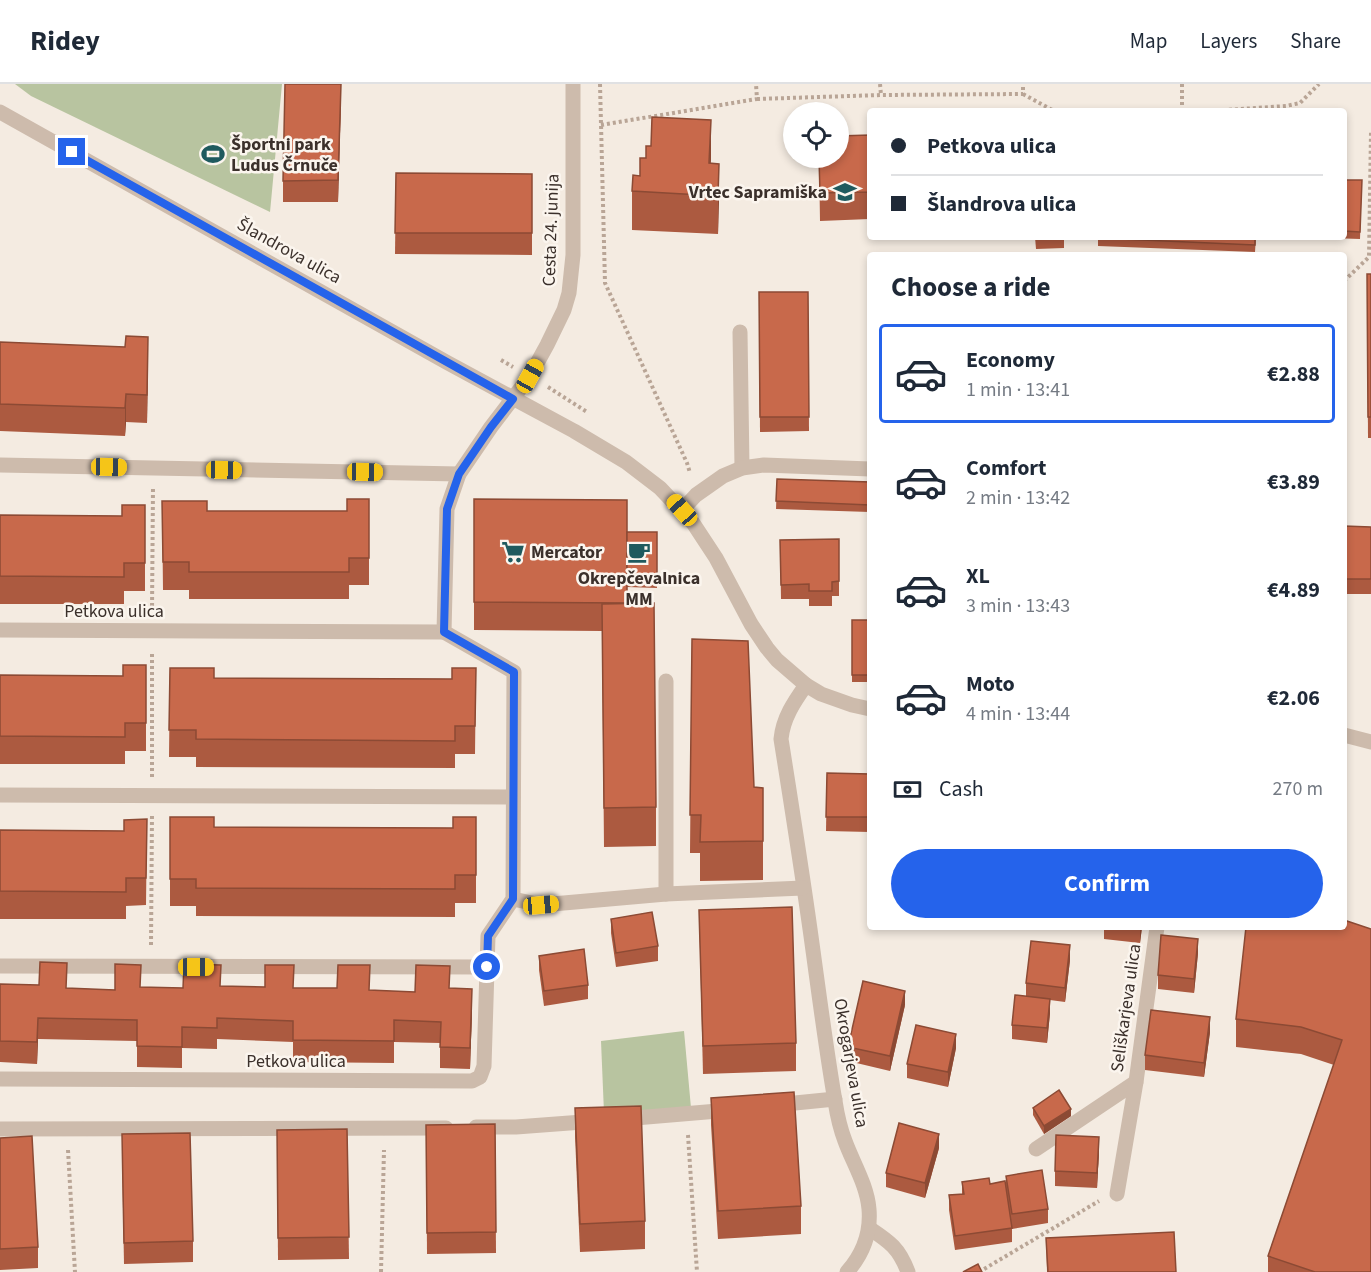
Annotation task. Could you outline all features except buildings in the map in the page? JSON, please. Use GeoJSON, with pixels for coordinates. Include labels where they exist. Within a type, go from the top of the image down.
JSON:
{"type":"FeatureCollection","features":[{"type":"Feature","properties":{"kind":"street","name":"Cesta 24. junija"},"geometry":{"type":"LineString","coordinates":[[513,399],[530,376],[547,345],[564,310],[569,293],[573,255],[573,84]]}},
{"type":"Feature","properties":{"kind":"street","name":"Šlandrova ulica"},"geometry":{"type":"LineString","coordinates":[[0,112],[600,446],[643,474],[682,510]]}},
{"type":"Feature","properties":{"kind":"street"},"geometry":{"type":"LineString","coordinates":[[740,332],[742,468]]}},
{"type":"Feature","properties":{"kind":"street"},"geometry":{"type":"LineString","coordinates":[[444,632],[447,509],[459,474],[513,399]]}},
{"type":"Feature","properties":{"kind":"street"},"geometry":{"type":"LineString","coordinates":[[0,465],[459,474]]}},
{"type":"Feature","properties":{"kind":"street"},"geometry":{"type":"LineString","coordinates":[[867,469],[764,465],[742,468],[723,476],[696,495],[682,510],[716,558],[767,648],[785,668],[806,685],[835,699],[867,708]]}},
{"type":"Feature","properties":{"kind":"street","name":"Petkova ulica"},"geometry":{"type":"LineString","coordinates":[[0,630],[444,632],[514,672],[513,899],[488,936],[484,1066],[480,1077],[472,1081],[0,1079]]}},
{"type":"Feature","properties":{"kind":"street"},"geometry":{"type":"LineString","coordinates":[[666,681],[666,894]]}},
{"type":"Feature","properties":{"kind":"street","name":"Okrogarjeva ulica"},"geometry":{"type":"LineString","coordinates":[[806,685],[785,719],[781,739],[835,1099],[844,1140],[869,1208],[869,1228],[862,1251],[847,1272]]}},
{"type":"Feature","properties":{"kind":"street"},"geometry":{"type":"LineString","coordinates":[[1347,736],[1371,742]]}},
{"type":"Feature","properties":{"kind":"street"},"geometry":{"type":"LineString","coordinates":[[0,795],[513,797]]}},
{"type":"Feature","properties":{"kind":"street"},"geometry":{"type":"LineString","coordinates":[[513,899],[541,905],[666,894],[803,888]]}},
{"type":"Feature","properties":{"kind":"street","name":"Seliškarjeva ulica"},"geometry":{"type":"LineString","coordinates":[[1035,1149],[1136,1082],[1157,930]]}},
{"type":"Feature","properties":{"kind":"street"},"geometry":{"type":"LineString","coordinates":[[0,966],[487,967]]}},
{"type":"Feature","properties":{"kind":"street"},"geometry":{"type":"LineString","coordinates":[[1117,1194],[1136,1082]]}},
{"type":"Feature","properties":{"kind":"street"},"geometry":{"type":"LineString","coordinates":[[0,1129],[516,1127],[687,1114],[835,1099]]}},
{"type":"Feature","properties":{"kind":"street"},"geometry":{"type":"LineString","coordinates":[[869,1228],[894,1246],[901,1255],[908,1272]]}},
{"type":"Feature","properties":{"kind":"path"},"geometry":{"type":"LineString","coordinates":[[600,84],[605,283],[687,463],[696,495]]}},
{"type":"Feature","properties":{"kind":"path"},"geometry":{"type":"LineString","coordinates":[[756,84],[757,99]]}},
{"type":"Feature","properties":{"kind":"path"},"geometry":{"type":"LineString","coordinates":[[880,84],[880,95]]}},
{"type":"Feature","properties":{"kind":"path"},"geometry":{"type":"LineString","coordinates":[[1023,84],[1023,94]]}},
{"type":"Feature","properties":{"kind":"path"},"geometry":{"type":"LineString","coordinates":[[1182,84],[1182,108]]}},
{"type":"Feature","properties":{"kind":"path"},"geometry":{"type":"LineString","coordinates":[[1256,108],[1300,103],[1319,84]]}},
{"type":"Feature","properties":{"kind":"path"},"geometry":{"type":"LineString","coordinates":[[601,125],[757,99],[1023,94],[1049,108]]}},
{"type":"Feature","properties":{"kind":"path"},"geometry":{"type":"LineString","coordinates":[[1347,277],[1370,257],[1371,132]]}},
{"type":"Feature","properties":{"kind":"path"},"geometry":{"type":"LineString","coordinates":[[151,967],[153,468]]}},
{"type":"Feature","properties":{"kind":"path"},"geometry":{"type":"LineString","coordinates":[[687,1114],[697,1272]]}},
{"type":"Feature","properties":{"kind":"path"},"geometry":{"type":"LineString","coordinates":[[67,1128],[75,1272]]}},
{"type":"Feature","properties":{"kind":"path"},"geometry":{"type":"LineString","coordinates":[[381,1272],[385,1128]]}},
{"type":"Feature","properties":{"kind":"path"},"geometry":{"type":"LineString","coordinates":[[979,1272],[1094,1203],[1117,1194]]}},
{"type":"Feature","properties":{"kind":"green space","name":"Športni park Ludus Črnuče"},"geometry":{"type":"Polygon","coordinates":[[[15,84],[282,84],[270,212],[31,96],[15,84]]]}},
{"type":"Feature","properties":{"kind":"green space"},"geometry":{"type":"Polygon","coordinates":[[[684,1031],[691,1108],[604,1113],[601,1041],[684,1031]]]}},
{"type":"Feature","properties":{"kind":"place","name":"Športni park Ludus Črnuče"},"geometry":{"type":"Point","coordinates":[213,154]}},
{"type":"Feature","properties":{"kind":"place","name":"Vrtec Sapramiška"},"geometry":{"type":"Point","coordinates":[845,192]}},
{"type":"Feature","properties":{"kind":"place","name":"Mercator"},"geometry":{"type":"Point","coordinates":[513,552]}},
{"type":"Feature","properties":{"kind":"place","name":"Okrepčevalnica MM"},"geometry":{"type":"Point","coordinates":[639,552]}},
{"type":"Feature","properties":{"kind":"route"},"geometry":{"type":"LineString","coordinates":[[72,152],[513,399],[459,474],[447,509],[444,632],[514,672],[513,899],[488,936],[487,967]]}}]}
